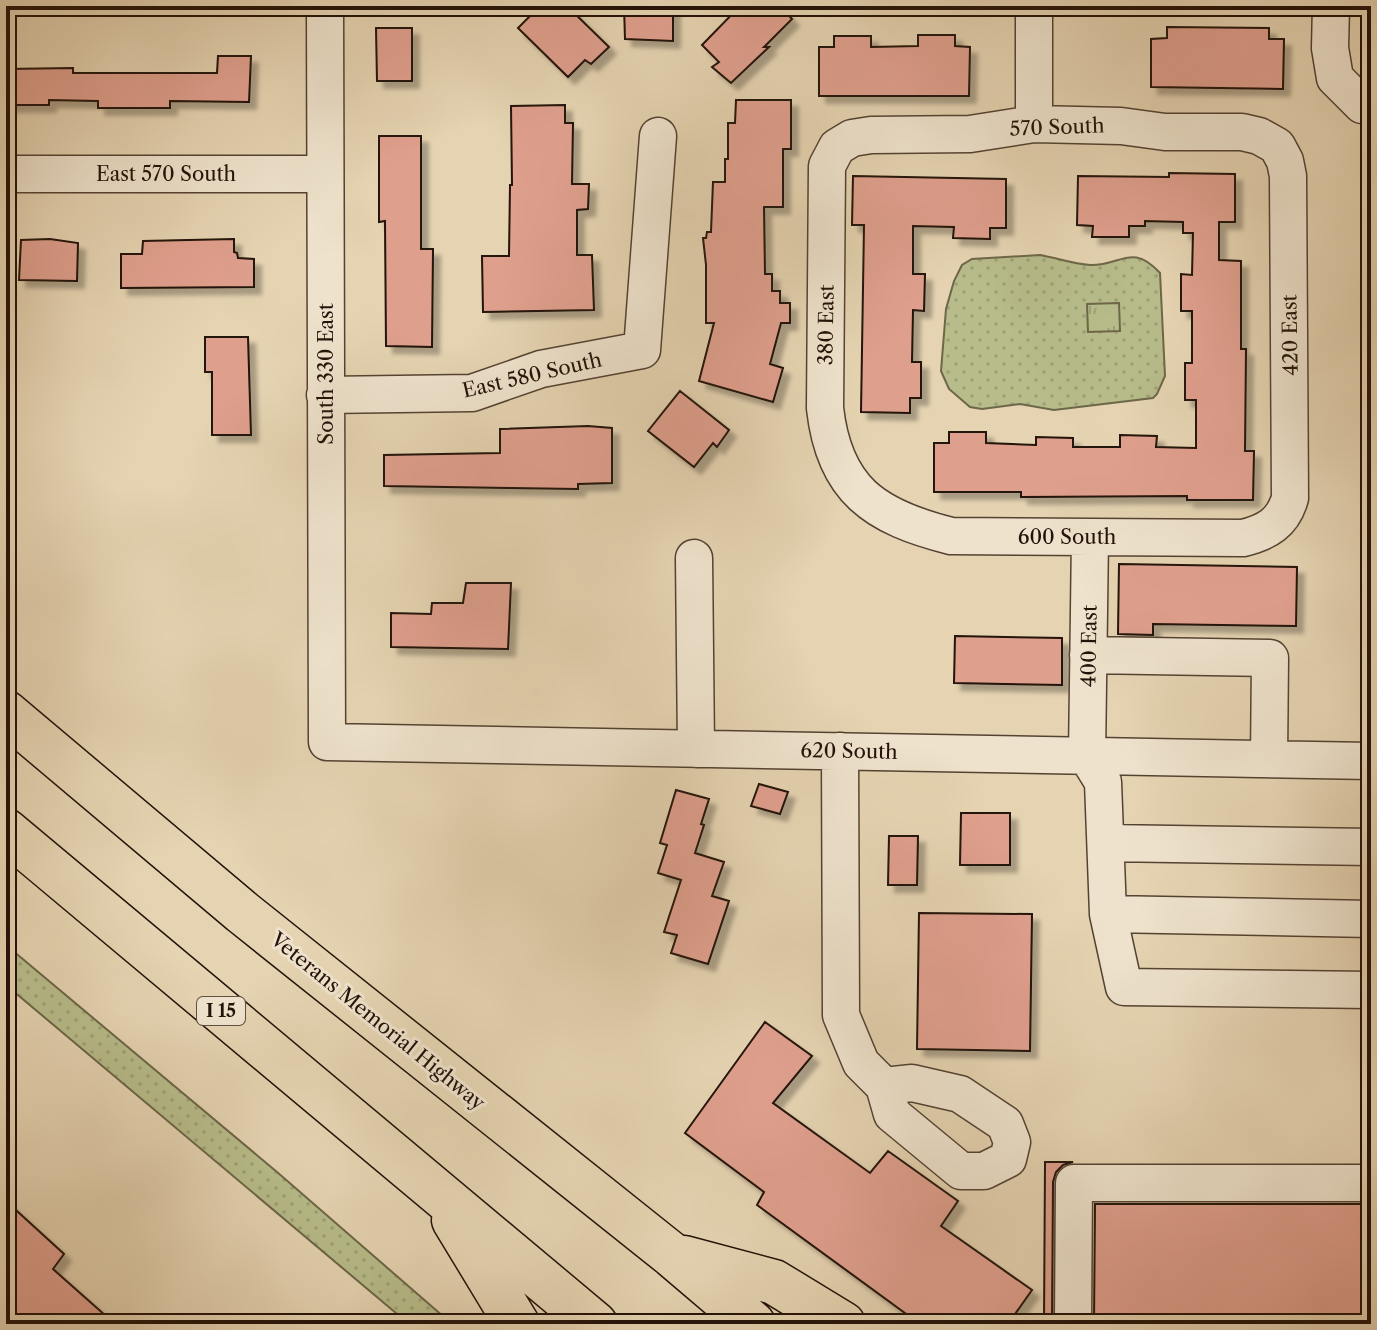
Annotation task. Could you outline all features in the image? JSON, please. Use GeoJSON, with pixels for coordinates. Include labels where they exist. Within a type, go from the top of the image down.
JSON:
{"type":"FeatureCollection","features":[{"type":"Feature","properties":{"kind":"highway","name":"Veterans Memorial Highway"},"geometry":{"type":"LineString","coordinates":[[6,713],[242,912],[672,1255],[753,1324]]}},
{"type":"Feature","properties":{"kind":"highway","name":"I 15"},"geometry":{"type":"LineString","coordinates":[[6,831],[595,1324]]}},
{"type":"Feature","properties":{"kind":"highway"},"geometry":{"type":"LineString","coordinates":[[436,1190],[517,1324]]}},
{"type":"Feature","properties":{"kind":"highway"},"geometry":{"type":"LineString","coordinates":[[672,1255],[774,1282],[843,1324]]}},
{"type":"Feature","properties":{"kind":"street","name":"South 330 East"},"geometry":{"type":"LineString","coordinates":[[325,6],[327,742]]}},
{"type":"Feature","properties":{"kind":"street"},"geometry":{"type":"LineString","coordinates":[[1034,6],[1034,124]]}},
{"type":"Feature","properties":{"kind":"street"},"geometry":{"type":"LineString","coordinates":[[1331,6],[1330,48],[1335,78],[1362,105],[1371,105]]}},
{"type":"Feature","properties":{"kind":"street","name":"570 South"},"geometry":{"type":"LineString","coordinates":[[837,147],[852,138],[871,135],[970,134],[1034,124],[1094,124],[1165,132],[1242,132],[1259,136],[1277,146]]}},
{"type":"Feature","properties":{"kind":"street","name":"East 580 South"},"geometry":{"type":"LineString","coordinates":[[325,395],[472,393],[541,369],[642,350],[658,136]]}},
{"type":"Feature","properties":{"kind":"street","name":"420 East"},"geometry":{"type":"LineString","coordinates":[[1277,146],[1288,176],[1291,374],[1290,498],[1278,523]]}},
{"type":"Feature","properties":{"kind":"street","name":"380 East"},"geometry":{"type":"LineString","coordinates":[[837,147],[827,166],[825,408],[835,455],[846,476],[862,495]]}},
{"type":"Feature","properties":{"kind":"street","name":"East 570 South"},"geometry":{"type":"LineString","coordinates":[[6,174],[325,174]]}},
{"type":"Feature","properties":{"kind":"street","name":"600 South"},"geometry":{"type":"LineString","coordinates":[[862,495],[885,514],[911,526],[951,536],[1243,538],[1262,533],[1278,523]]}},
{"type":"Feature","properties":{"kind":"street","name":"400 East"},"geometry":{"type":"LineString","coordinates":[[1087,756],[1090,537]]}},
{"type":"Feature","properties":{"kind":"street"},"geometry":{"type":"LineString","coordinates":[[694,558],[696,749]]}},
{"type":"Feature","properties":{"kind":"street"},"geometry":{"type":"LineString","coordinates":[[1088,655],[1270,658],[1269,759]]}},
{"type":"Feature","properties":{"kind":"street","name":"620 South"},"geometry":{"type":"LineString","coordinates":[[327,742],[1371,761]]}},
{"type":"Feature","properties":{"kind":"street"},"geometry":{"type":"LineString","coordinates":[[840,751],[841,1015],[861,1063],[884,1086]]}},
{"type":"Feature","properties":{"kind":"street"},"geometry":{"type":"LineString","coordinates":[[1087,756],[1103,782],[1108,914],[1124,987],[1371,990]]}},
{"type":"Feature","properties":{"kind":"street"},"geometry":{"type":"LineString","coordinates":[[1106,843],[1371,847]]}},
{"type":"Feature","properties":{"kind":"street"},"geometry":{"type":"LineString","coordinates":[[1108,914],[1371,919]]}},
{"type":"Feature","properties":{"kind":"street"},"geometry":{"type":"LineString","coordinates":[[1073,1324],[1074,1183],[1371,1183]]}},
{"type":"Feature","properties":{"kind":"green space"},"geometry":{"type":"Polygon","coordinates":[[[1040,255],[1090,265],[1134,257],[1142,259],[1160,273],[1165,376],[1153,398],[1054,410],[1020,404],[982,409],[970,407],[949,389],[941,371],[946,309],[962,265],[972,259],[1040,255]]]}},
{"type":"Feature","properties":{"kind":"green space"},"geometry":{"type":"Polygon","coordinates":[[[1119,303],[1120,331],[1088,332],[1087,304],[1119,303]]]}},
{"type":"Feature","properties":{"kind":"green space"},"geometry":{"type":"Polygon","coordinates":[[[6,945],[277,1172],[452,1324],[409,1324],[6,985],[6,945]]]}},
{"type":"Feature","properties":{"kind":"building"},"geometry":{"type":"Polygon","coordinates":[[[540,6],[567,6],[609,47],[591,64],[585,60],[568,77],[518,28],[540,6]]]}},
{"type":"Feature","properties":{"kind":"building"},"geometry":{"type":"Polygon","coordinates":[[[624,6],[673,6],[673,41],[625,39],[624,6]]]}},
{"type":"Feature","properties":{"kind":"building"},"geometry":{"type":"Polygon","coordinates":[[[740,6],[780,6],[792,19],[764,47],[769,47],[731,83],[712,67],[719,62],[702,45],[740,6]]]}},
{"type":"Feature","properties":{"kind":"building"},"geometry":{"type":"Polygon","coordinates":[[[1167,27],[1269,28],[1269,39],[1284,39],[1283,89],[1151,87],[1151,39],[1167,38],[1167,27]]]}},
{"type":"Feature","properties":{"kind":"building"},"geometry":{"type":"Polygon","coordinates":[[[376,28],[412,28],[412,81],[377,81],[376,28]]]}},
{"type":"Feature","properties":{"kind":"building"},"geometry":{"type":"Polygon","coordinates":[[[918,35],[955,35],[955,46],[970,47],[969,96],[819,96],[819,47],[834,47],[834,36],[871,36],[871,47],[918,46],[918,35]]]}},
{"type":"Feature","properties":{"kind":"building"},"geometry":{"type":"Polygon","coordinates":[[[218,56],[251,56],[249,102],[170,101],[170,108],[98,108],[98,101],[49,100],[49,105],[6,105],[6,69],[73,68],[73,73],[217,73],[218,56]]]}},
{"type":"Feature","properties":{"kind":"building"},"geometry":{"type":"Polygon","coordinates":[[[736,100],[791,100],[791,149],[783,149],[783,207],[764,207],[765,274],[772,274],[772,291],[780,291],[780,303],[790,303],[790,323],[781,323],[770,364],[783,368],[773,402],[699,381],[714,323],[706,323],[703,238],[711,232],[713,182],[725,182],[728,123],[735,123],[736,100]]]}},
{"type":"Feature","properties":{"kind":"building"},"geometry":{"type":"Polygon","coordinates":[[[565,105],[565,123],[573,123],[572,184],[589,184],[588,209],[577,210],[577,255],[592,255],[594,310],[483,312],[482,256],[509,256],[511,106],[565,105]]]}},
{"type":"Feature","properties":{"kind":"building"},"geometry":{"type":"Polygon","coordinates":[[[379,136],[421,136],[421,249],[433,249],[432,347],[386,346],[385,221],[379,222],[379,136]]]}},
{"type":"Feature","properties":{"kind":"building"},"geometry":{"type":"Polygon","coordinates":[[[1169,173],[1235,174],[1235,222],[1219,222],[1219,260],[1241,261],[1241,349],[1246,349],[1245,451],[1254,451],[1253,500],[1187,500],[1187,496],[1021,497],[1021,492],[934,492],[934,443],[949,443],[949,432],[986,432],[986,443],[1036,445],[1036,437],[1073,438],[1073,447],[1120,447],[1120,435],[1157,436],[1156,447],[1196,448],[1196,400],[1185,400],[1185,363],[1192,363],[1192,311],[1181,311],[1181,274],[1192,275],[1193,233],[1183,233],[1183,222],[1145,221],[1145,226],[1129,226],[1129,237],[1092,237],[1093,226],[1077,225],[1078,176],[1169,177],[1169,173]]]}},
{"type":"Feature","properties":{"kind":"building"},"geometry":{"type":"Polygon","coordinates":[[[853,176],[1006,179],[1006,228],[990,228],[990,239],[953,238],[954,227],[913,226],[913,274],[925,274],[924,311],[913,310],[912,362],[921,362],[921,398],[910,398],[910,413],[861,412],[864,225],[852,225],[853,176]]]}},
{"type":"Feature","properties":{"kind":"building"},"geometry":{"type":"Polygon","coordinates":[[[50,239],[78,243],[77,281],[19,280],[21,240],[50,239]]]}},
{"type":"Feature","properties":{"kind":"building"},"geometry":{"type":"Polygon","coordinates":[[[234,239],[234,252],[238,258],[254,259],[254,287],[121,288],[121,254],[142,254],[143,241],[234,239]]]}},
{"type":"Feature","properties":{"kind":"building"},"geometry":{"type":"Polygon","coordinates":[[[205,337],[248,337],[251,435],[212,435],[212,372],[205,372],[205,337]]]}},
{"type":"Feature","properties":{"kind":"building"},"geometry":{"type":"Polygon","coordinates":[[[680,391],[729,430],[717,447],[713,443],[694,467],[648,431],[680,391]]]}},
{"type":"Feature","properties":{"kind":"building"},"geometry":{"type":"Polygon","coordinates":[[[612,428],[612,483],[578,484],[578,489],[384,486],[384,455],[500,453],[500,429],[612,428]]]}},
{"type":"Feature","properties":{"kind":"building"},"geometry":{"type":"Polygon","coordinates":[[[1119,564],[1297,567],[1296,626],[1153,624],[1153,635],[1118,634],[1119,564]]]}},
{"type":"Feature","properties":{"kind":"building"},"geometry":{"type":"Polygon","coordinates":[[[466,583],[511,583],[508,649],[391,647],[391,613],[431,614],[432,603],[463,603],[466,583]]]}},
{"type":"Feature","properties":{"kind":"building"},"geometry":{"type":"Polygon","coordinates":[[[955,636],[1062,638],[1062,685],[954,683],[955,636]]]}},
{"type":"Feature","properties":{"kind":"building"},"geometry":{"type":"Polygon","coordinates":[[[759,784],[788,792],[780,814],[751,806],[759,784]]]}},
{"type":"Feature","properties":{"kind":"building"},"geometry":{"type":"Polygon","coordinates":[[[676,790],[709,799],[695,853],[724,862],[712,896],[729,901],[708,964],[671,953],[677,935],[664,932],[681,880],[658,873],[667,845],[660,843],[676,790]]]}},
{"type":"Feature","properties":{"kind":"building"},"geometry":{"type":"Polygon","coordinates":[[[961,813],[1010,813],[1010,865],[960,865],[961,813]]]}},
{"type":"Feature","properties":{"kind":"building"},"geometry":{"type":"Polygon","coordinates":[[[889,836],[918,836],[917,885],[888,885],[889,836]]]}},
{"type":"Feature","properties":{"kind":"building"},"geometry":{"type":"Polygon","coordinates":[[[919,913],[1032,914],[1030,1051],[917,1049],[919,913]]]}},
{"type":"Feature","properties":{"kind":"building"},"geometry":{"type":"Polygon","coordinates":[[[765,1022],[812,1056],[773,1103],[870,1173],[888,1151],[958,1201],[941,1226],[1032,1290],[1008,1324],[920,1324],[757,1205],[764,1192],[685,1133],[765,1022]]]}},
{"type":"Feature","properties":{"kind":"building"},"geometry":{"type":"Polygon","coordinates":[[[1045,1162],[1073,1162],[1063,1165],[1056,1172],[1053,1182],[1052,1324],[1044,1324],[1045,1162]]]}},
{"type":"Feature","properties":{"kind":"building"},"geometry":{"type":"Polygon","coordinates":[[[6,1201],[64,1254],[53,1269],[115,1324],[6,1324],[6,1201]]]}},
{"type":"Feature","properties":{"kind":"building"},"geometry":{"type":"Polygon","coordinates":[[[1095,1204],[1371,1204],[1371,1324],[1094,1324],[1095,1204]]]}}]}
